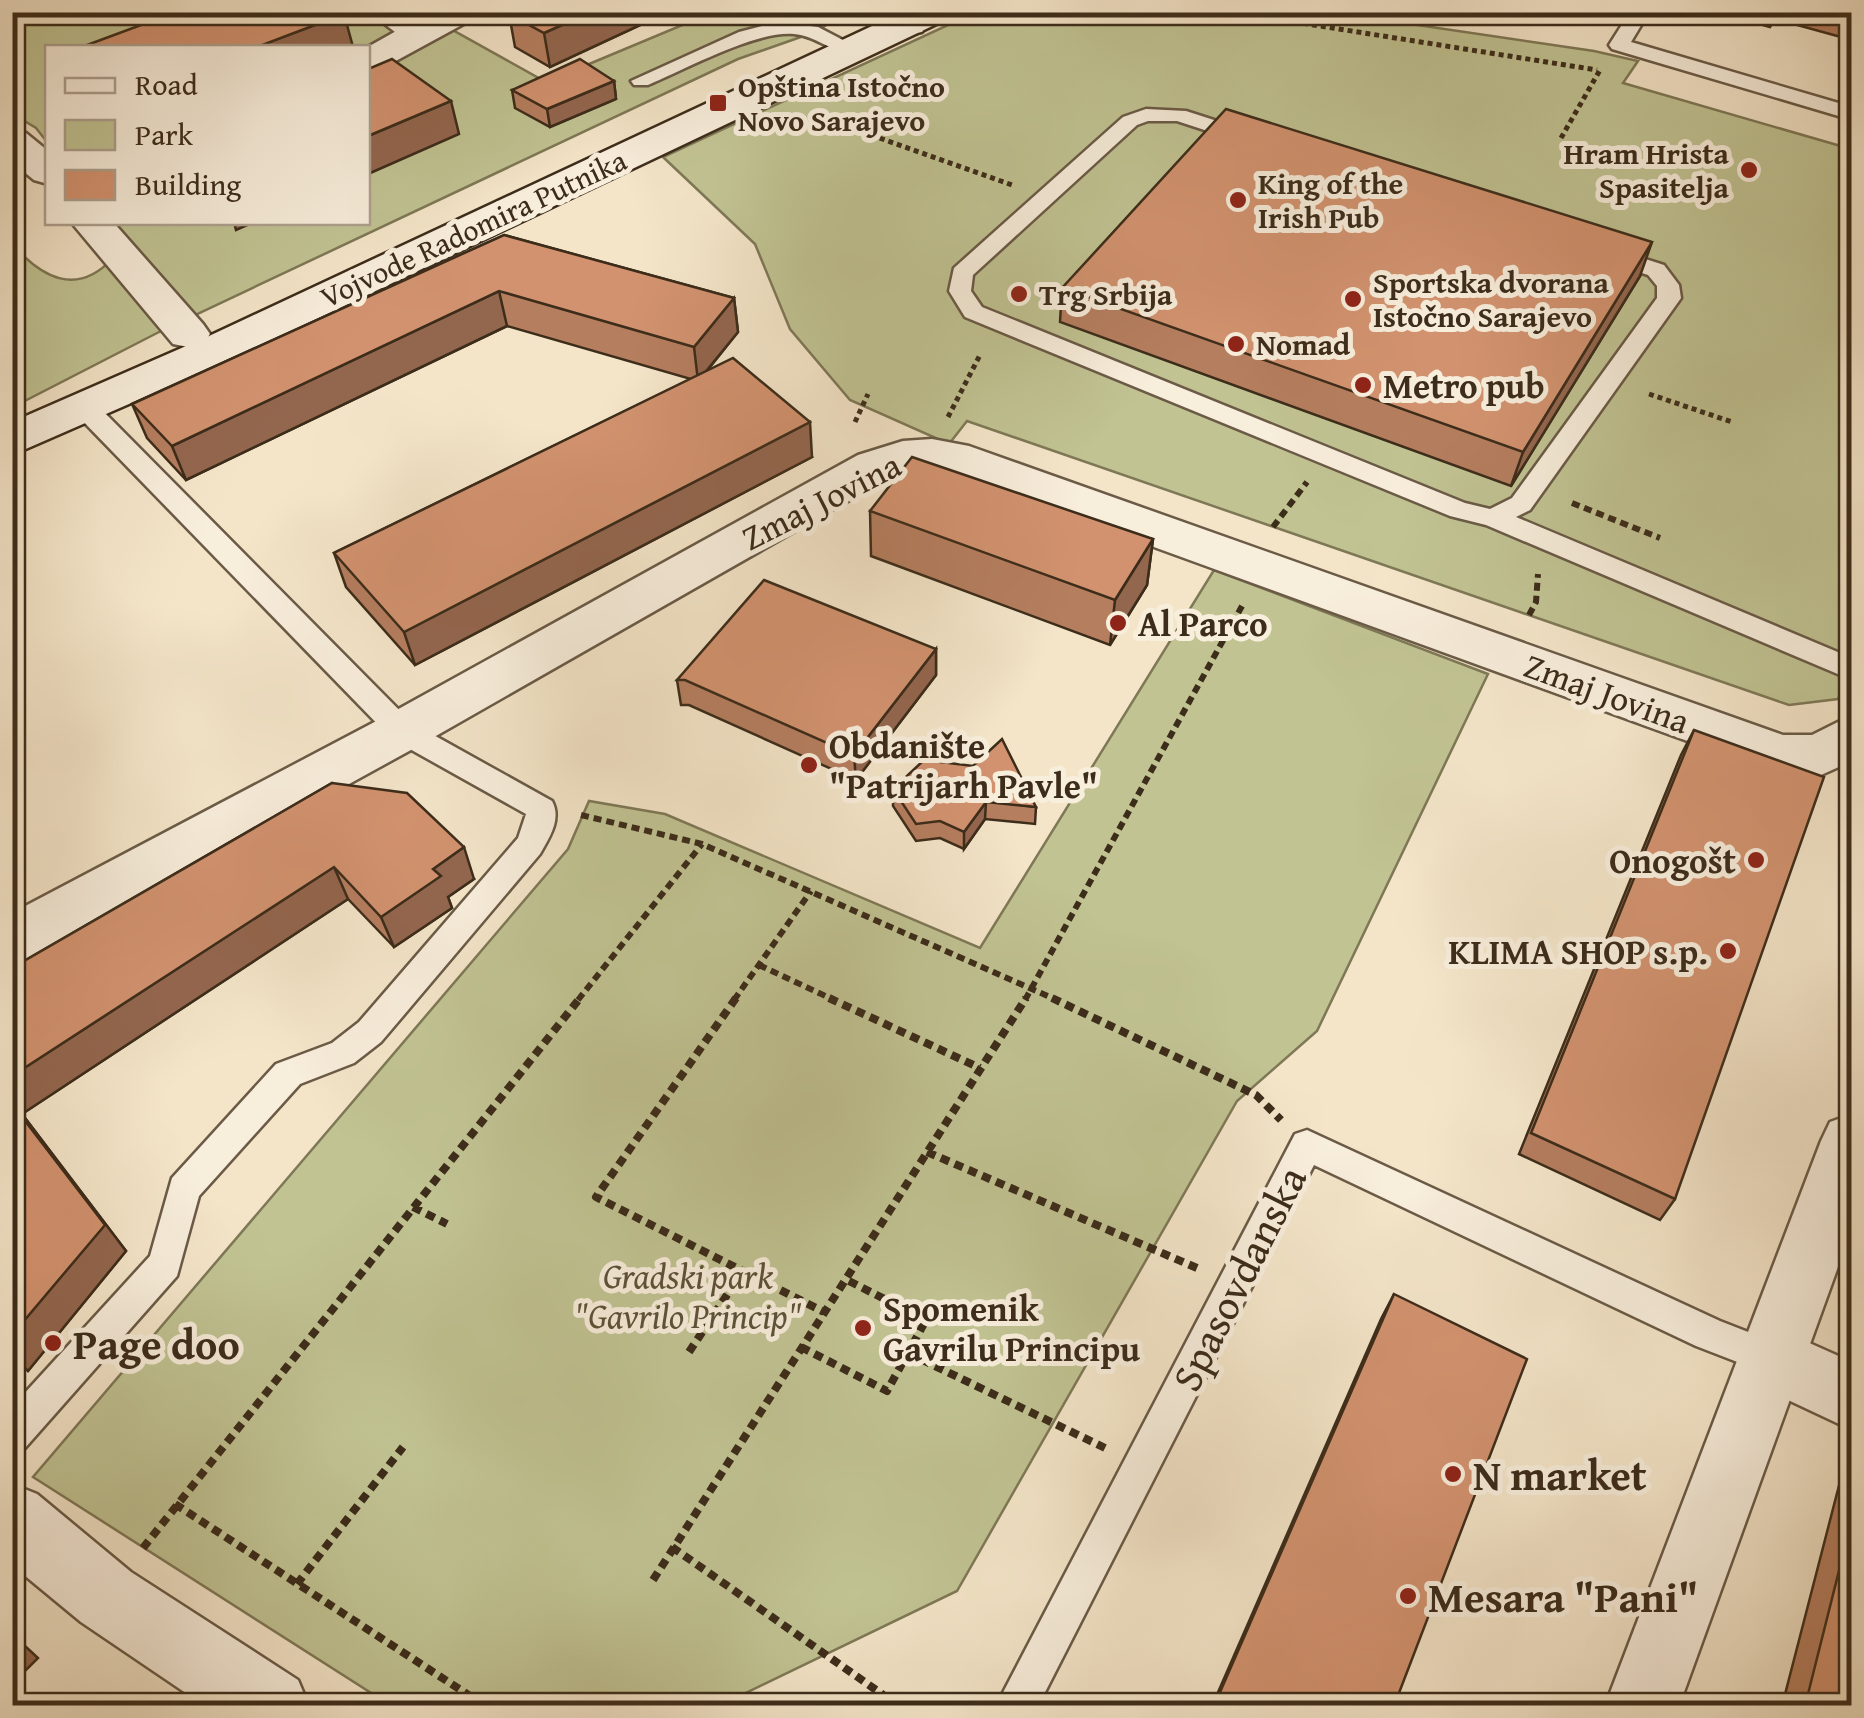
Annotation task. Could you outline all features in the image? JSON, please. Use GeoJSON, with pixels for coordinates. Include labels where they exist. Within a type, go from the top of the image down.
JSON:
{"type":"FeatureCollection","features":[{"type":"Feature","properties":{"kind":"street"},"geometry":{"type":"LineString","coordinates":[[370,60],[458,12]]}},
{"type":"Feature","properties":{"kind":"street","name":"Vojvode Radomira Putnika"},"geometry":{"type":"LineString","coordinates":[[12,440],[224,346],[852,50],[909,16]]}},
{"type":"Feature","properties":{"kind":"street"},"geometry":{"type":"LineString","coordinates":[[12,141],[45,169]]}},
{"type":"Feature","properties":{"kind":"street"},"geometry":{"type":"LineString","coordinates":[[94,225],[188,334]]}},
{"type":"Feature","properties":{"kind":"street","name":"Zmaj Jovina"},"geometry":{"type":"LineString","coordinates":[[12,941],[402,731],[874,466],[913,453],[953,457],[1267,549],[1781,755],[1821,755],[1852,735]]}},
{"type":"Feature","properties":{"kind":"street"},"geometry":{"type":"LineString","coordinates":[[1642,1706],[1798,1277],[1852,1141]]}},
{"type":"Feature","properties":{"kind":"street","name":"Spasovdanska"},"geometry":{"type":"LineString","coordinates":[[1771,1358],[1852,1397]]}},
{"type":"Feature","properties":{"kind":"street"},"geometry":{"type":"LineString","coordinates":[[12,1519],[106,1597],[272,1706]]}},
{"type":"Feature","properties":{"kind":"lane"},"geometry":{"type":"LineString","coordinates":[[378,12],[415,38]]}},
{"type":"Feature","properties":{"kind":"lane"},"geometry":{"type":"LineString","coordinates":[[1640,12],[1619,45],[1852,114]]}},
{"type":"Feature","properties":{"kind":"lane"},"geometry":{"type":"LineString","coordinates":[[640,80],[760,28],[800,29],[852,50]]}},
{"type":"Feature","properties":{"kind":"lane"},"geometry":{"type":"LineString","coordinates":[[1494,518],[1521,504],[1669,298],[1668,285],[1656,270],[1179,115],[1146,115],[1130,121],[962,273],[960,291],[973,312],[1459,510],[1494,518],[1852,670]]}},
{"type":"Feature","properties":{"kind":"lane"},"geometry":{"type":"LineString","coordinates":[[12,1436],[165,1264],[184,1189],[288,1074],[343,1053],[370,1032],[528,846],[539,828],[542,809],[402,731],[84,407]]}},
{"type":"Feature","properties":{"kind":"lane","name":"Spasovdanska"},"geometry":{"type":"LineString","coordinates":[[1016,1706],[1307,1145],[1709,1334],[1771,1358]]}},
{"type":"Feature","properties":{"kind":"path"},"geometry":{"type":"LineString","coordinates":[[1232,12],[1600,70],[1561,138]]}},
{"type":"Feature","properties":{"kind":"path"},"geometry":{"type":"LineString","coordinates":[[810,113],[1012,185]]}},
{"type":"Feature","properties":{"kind":"path"},"geometry":{"type":"LineString","coordinates":[[855,422],[868,394]]}},
{"type":"Feature","properties":{"kind":"path"},"geometry":{"type":"LineString","coordinates":[[1649,394],[1732,422]]}},
{"type":"Feature","properties":{"kind":"path"},"geometry":{"type":"LineString","coordinates":[[653,1580],[1031,990],[1267,549],[1317,469]]}},
{"type":"Feature","properties":{"kind":"path"},"geometry":{"type":"LineString","coordinates":[[1572,503],[1660,538]]}},
{"type":"Feature","properties":{"kind":"path"},"geometry":{"type":"LineString","coordinates":[[542,809],[702,844],[812,891],[1140,1037],[1256,1095],[1307,1145]]}},
{"type":"Feature","properties":{"kind":"path"},"geometry":{"type":"LineString","coordinates":[[106,1597],[175,1504],[702,844]]}},
{"type":"Feature","properties":{"kind":"path"},"geometry":{"type":"LineString","coordinates":[[812,891],[596,1197],[824,1312]]}},
{"type":"Feature","properties":{"kind":"path"},"geometry":{"type":"LineString","coordinates":[[759,965],[980,1068]]}},
{"type":"Feature","properties":{"kind":"path"},"geometry":{"type":"LineString","coordinates":[[927,1152],[1234,1284]]}},
{"type":"Feature","properties":{"kind":"path"},"geometry":{"type":"LineString","coordinates":[[413,1207],[446,1224]]}},
{"type":"Feature","properties":{"kind":"path"},"geometry":{"type":"LineString","coordinates":[[689,1352],[743,1271]]}},
{"type":"Feature","properties":{"kind":"path"},"geometry":{"type":"LineString","coordinates":[[801,1346],[887,1390],[926,1320],[844,1279]]}},
{"type":"Feature","properties":{"kind":"path"},"geometry":{"type":"LineString","coordinates":[[908,1354],[1140,1466]]}},
{"type":"Feature","properties":{"kind":"path"},"geometry":{"type":"LineString","coordinates":[[297,1584],[403,1448]]}},
{"type":"Feature","properties":{"kind":"path"},"geometry":{"type":"LineString","coordinates":[[175,1504],[470,1696]]}},
{"type":"Feature","properties":{"kind":"path"},"geometry":{"type":"LineString","coordinates":[[672,1546],[889,1699]]}},
{"type":"Feature","properties":{"kind":"path"},"geometry":{"type":"LineString","coordinates":[[852,1706],[889,1699],[965,1701],[976,1706]]}},
{"type":"Feature","properties":{"kind":"green space"},"geometry":{"type":"Polygon","coordinates":[[[822,12],[839,17],[815,32],[738,59],[159,332],[13,407],[12,244],[48,274],[73,280],[100,270],[113,258],[99,225],[370,225],[370,45],[45,45],[45,139],[36,128],[13,114],[13,13],[422,13],[546,82],[711,13],[822,12]]]}},
{"type":"Feature","properties":{"kind":"green space"},"geometry":{"type":"Polygon","coordinates":[[[976,12],[1336,13],[1594,51],[1638,61],[1623,83],[1851,149],[1852,667],[1838,699],[1789,705],[967,421],[949,444],[850,400],[790,329],[755,244],[663,157],[976,12]]]}},
{"type":"Feature","properties":{"kind":"green space","name":"Gradski park \"Gavrilo Princip\""},"geometry":{"type":"Polygon","coordinates":[[[1214,570],[1488,674],[1317,1031],[1237,1101],[957,1591],[721,1705],[390,1705],[33,1477],[568,849],[589,801],[665,814],[980,948],[1214,570]]]}},
{"type":"Feature","properties":{"kind":"building"},"geometry":{"type":"Polygon","coordinates":[[[176,12],[344,14],[262,45],[87,45],[176,12]]]}},
{"type":"Feature","properties":{"kind":"building"},"geometry":{"type":"Polygon","coordinates":[[[511,12],[591,12],[544,33],[511,12]]]}},
{"type":"Feature","properties":{"kind":"building"},"geometry":{"type":"Polygon","coordinates":[[[392,59],[451,101],[370,135],[370,68],[392,59]]]}},
{"type":"Feature","properties":{"kind":"building"},"geometry":{"type":"Polygon","coordinates":[[[580,59],[614,81],[547,109],[512,90],[580,59]]]}},
{"type":"Feature","properties":{"kind":"building","name":"Sportska dvorana Istočno Sarajevo"},"geometry":{"type":"Polygon","coordinates":[[[1226,109],[1652,242],[1523,452],[1062,288],[1226,109]]]}},
{"type":"Feature","properties":{"kind":"building"},"geometry":{"type":"Polygon","coordinates":[[[504,235],[734,298],[694,347],[499,291],[172,446],[132,404],[504,235]]]}},
{"type":"Feature","properties":{"kind":"building"},"geometry":{"type":"Polygon","coordinates":[[[733,358],[810,422],[404,632],[334,553],[733,358]]]}},
{"type":"Feature","properties":{"kind":"building"},"geometry":{"type":"Polygon","coordinates":[[[912,457],[1153,539],[1115,600],[870,511],[912,457]]]}},
{"type":"Feature","properties":{"kind":"building"},"geometry":{"type":"Polygon","coordinates":[[[764,580],[936,649],[854,755],[685,680],[677,680],[764,580]]]}},
{"type":"Feature","properties":{"kind":"building"},"geometry":{"type":"Polygon","coordinates":[[[1694,730],[1824,777],[1675,1199],[1531,1133],[1694,730]]]}},
{"type":"Feature","properties":{"kind":"building"},"geometry":{"type":"Polygon","coordinates":[[[1002,739],[1036,807],[986,802],[964,832],[940,821],[916,824],[893,789],[924,760],[973,766],[1002,739]]]}},
{"type":"Feature","properties":{"kind":"building"},"geometry":{"type":"Polygon","coordinates":[[[332,783],[407,793],[464,847],[433,869],[441,876],[381,917],[334,867],[12,1076],[12,968],[332,783]]]}},
{"type":"Feature","properties":{"kind":"building"},"geometry":{"type":"Polygon","coordinates":[[[12,1104],[105,1225],[12,1335],[12,1104]]]}},
{"type":"Feature","properties":{"kind":"building"},"geometry":{"type":"Polygon","coordinates":[[[1394,1294],[1527,1359],[1394,1706],[1214,1706],[1394,1294]]]}},
{"type":"Feature","properties":{"kind":"building"},"geometry":{"type":"Polygon","coordinates":[[[1852,1519],[1852,1706],[1805,1706],[1852,1519]]]}},
{"type":"Feature","properties":{"kind":"place","name":"Opština Istočno Novo Sarajevo"},"geometry":{"type":"Point","coordinates":[718,103]}},
{"type":"Feature","properties":{"kind":"place","name":"Hram Hrista Spasitelja"},"geometry":{"type":"Point","coordinates":[1749,170]}},
{"type":"Feature","properties":{"kind":"place","name":"King of the Irish Pub"},"geometry":{"type":"Point","coordinates":[1238,200]}},
{"type":"Feature","properties":{"kind":"place","name":"Trg Srbija"},"geometry":{"type":"Point","coordinates":[1019,294]}},
{"type":"Feature","properties":{"kind":"place","name":"Sportska dvorana Istočno Sarajevo"},"geometry":{"type":"Point","coordinates":[1353,299]}},
{"type":"Feature","properties":{"kind":"place","name":"Nomad"},"geometry":{"type":"Point","coordinates":[1236,344]}},
{"type":"Feature","properties":{"kind":"place","name":"Metro pub"},"geometry":{"type":"Point","coordinates":[1363,385]}},
{"type":"Feature","properties":{"kind":"place","name":"Al Parco"},"geometry":{"type":"Point","coordinates":[1118,623]}},
{"type":"Feature","properties":{"kind":"place","name":"Obdanište \"Patrijarh Pavle\""},"geometry":{"type":"Point","coordinates":[809,765]}},
{"type":"Feature","properties":{"kind":"place","name":"Onogošt"},"geometry":{"type":"Point","coordinates":[1756,860]}},
{"type":"Feature","properties":{"kind":"place","name":"KLIMA SHOP s.p."},"geometry":{"type":"Point","coordinates":[1728,951]}},
{"type":"Feature","properties":{"kind":"place","name":"Spomenik Gavrilu Principu"},"geometry":{"type":"Point","coordinates":[863,1328]}},
{"type":"Feature","properties":{"kind":"place","name":"Page doo"},"geometry":{"type":"Point","coordinates":[53,1343]}},
{"type":"Feature","properties":{"kind":"place","name":"N market"},"geometry":{"type":"Point","coordinates":[1453,1474]}},
{"type":"Feature","properties":{"kind":"place","name":"Mesara \"Pani\""},"geometry":{"type":"Point","coordinates":[1408,1596]}}]}
